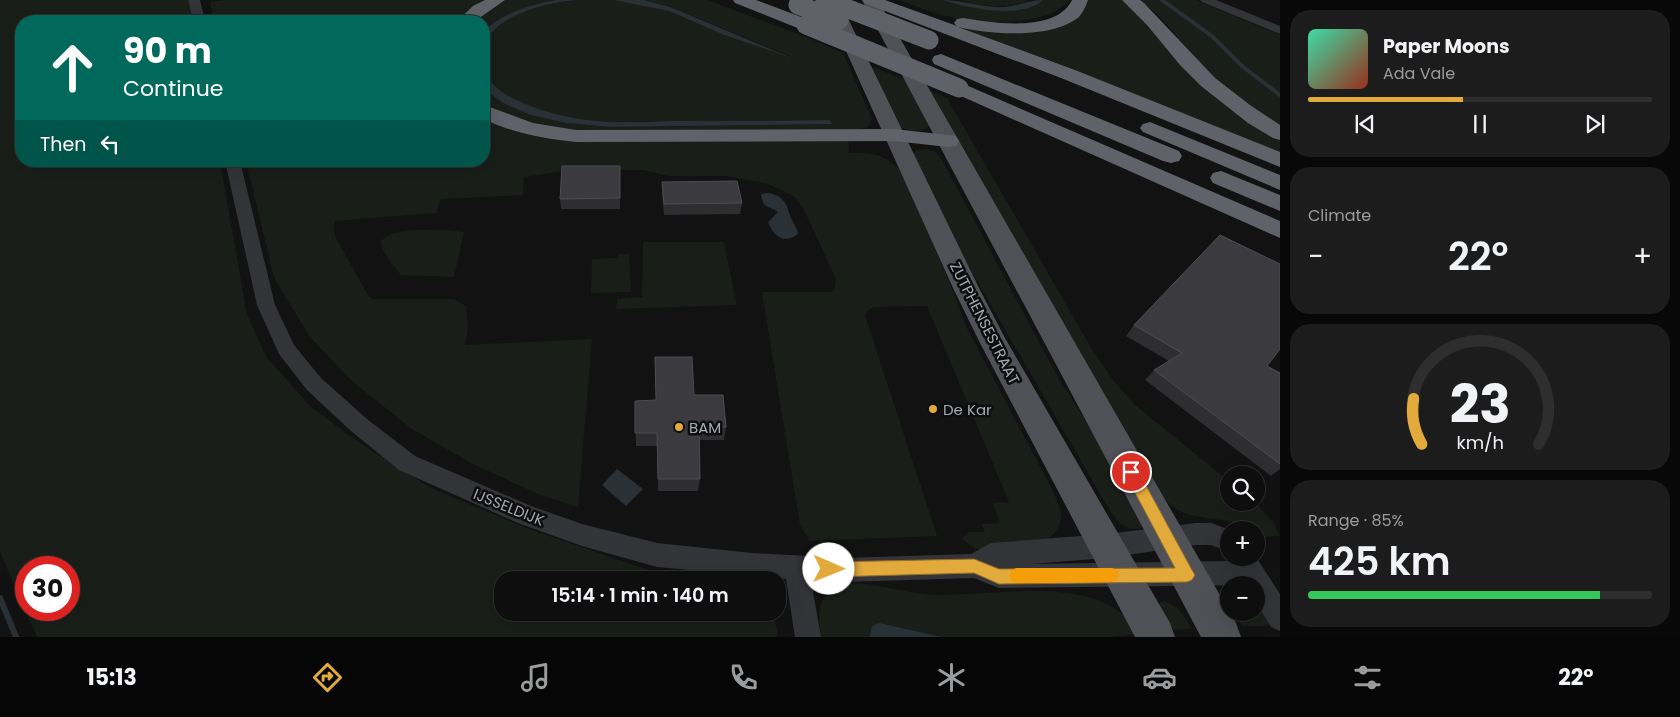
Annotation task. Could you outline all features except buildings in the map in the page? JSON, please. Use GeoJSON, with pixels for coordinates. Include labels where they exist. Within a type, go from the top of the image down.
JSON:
{"type":"FeatureCollection","features":[{"type":"Feature","properties":{"kind":"highway"},"geometry":{"type":"LineString","coordinates":[[457,14],[479,10],[497,0]]}},
{"type":"Feature","properties":{"kind":"highway"},"geometry":{"type":"LineString","coordinates":[[730,0],[787,6],[806,25],[960,88],[1280,230]]}},
{"type":"Feature","properties":{"kind":"highway"},"geometry":{"type":"LineString","coordinates":[[741,0],[787,6],[942,60],[1099,125],[1280,204]]}},
{"type":"Feature","properties":{"kind":"highway"},"geometry":{"type":"LineString","coordinates":[[825,0],[1155,130],[1280,183]]}},
{"type":"Feature","properties":{"kind":"highway"},"geometry":{"type":"LineString","coordinates":[[870,0],[913,13],[973,25],[1021,27],[1064,19],[1078,8],[1080,0]]}},
{"type":"Feature","properties":{"kind":"highway"},"geometry":{"type":"LineString","coordinates":[[875,0],[1068,74],[1280,160]]}},
{"type":"Feature","properties":{"kind":"highway"},"geometry":{"type":"LineString","coordinates":[[1130,0],[1150,16],[1187,61],[1221,94],[1280,134]]}},
{"type":"Feature","properties":{"kind":"highway"},"geometry":{"type":"LineString","coordinates":[[490,114],[532,129],[576,136],[948,141]]}},
{"type":"Feature","properties":{"kind":"highway"},"geometry":{"type":"LineString","coordinates":[[490,129],[524,140],[583,148],[896,141]]}},
{"type":"Feature","properties":{"kind":"main road","name":"ZUTPHENSESTRAAT"},"geometry":{"type":"LineString","coordinates":[[831,0],[896,141],[994,343],[1156,637]]}},
{"type":"Feature","properties":{"kind":"main road"},"geometry":{"type":"LineString","coordinates":[[870,0],[1222,637]]}},
{"type":"Feature","properties":{"kind":"street"},"geometry":{"type":"LineString","coordinates":[[194,0],[198,15]]}},
{"type":"Feature","properties":{"kind":"street"},"geometry":{"type":"LineString","coordinates":[[1206,0],[1280,30]]}},
{"type":"Feature","properties":{"kind":"street","name":"IJSSELDIJK"},"geometry":{"type":"LineString","coordinates":[[233,167],[266,305],[286,349],[314,384],[359,425],[407,463],[526,515],[582,536],[657,555],[797,568],[844,570],[974,566],[999,576],[1115,560]]}},
{"type":"Feature","properties":{"kind":"street"},"geometry":{"type":"LineString","coordinates":[[1115,560],[1167,538],[1211,534],[1220,538]]}},
{"type":"Feature","properties":{"kind":"street","name":"IJSSELDIJK"},"geometry":{"type":"LineString","coordinates":[[974,566],[991,556],[1115,560]]}},
{"type":"Feature","properties":{"kind":"street"},"geometry":{"type":"LineString","coordinates":[[1115,560],[1187,575],[1242,566]]}},
{"type":"Feature","properties":{"kind":"street"},"geometry":{"type":"LineString","coordinates":[[1249,566],[1280,618]]}},
{"type":"Feature","properties":{"kind":"street"},"geometry":{"type":"LineString","coordinates":[[797,568],[808,637]]}},
{"type":"Feature","properties":{"kind":"shaded area"},"geometry":{"type":"Polygon","coordinates":[[[0,0],[188,0],[191,15],[15,15],[15,167],[221,167],[247,315],[267,358],[311,407],[364,446],[431,488],[529,529],[651,571],[494,571],[494,621],[775,621],[778,637],[37,637],[30,621],[80,621],[80,556],[15,556],[15,586],[0,552],[0,0]]]}},
{"type":"Feature","properties":{"kind":"shaded area"},"geometry":{"type":"Polygon","coordinates":[[[228,0],[556,0],[508,15],[490,26],[490,15],[213,15],[210,2],[228,0]]]}},
{"type":"Feature","properties":{"kind":"shaded area"},"geometry":{"type":"Polygon","coordinates":[[[556,0],[578,0],[538,7],[524,12],[510,18],[490,34],[490,26],[500,19],[536,4],[556,0]]]}},
{"type":"Feature","properties":{"kind":"shaded area"},"geometry":{"type":"Polygon","coordinates":[[[575,0],[614,0],[648,5],[669,11],[724,35],[792,57],[670,7],[644,0],[707,0],[809,38],[843,53],[872,119],[868,127],[848,132],[849,153],[865,153],[883,157],[901,171],[946,274],[967,328],[1054,493],[1061,515],[1058,527],[1051,536],[1028,546],[975,549],[962,539],[969,532],[985,532],[981,524],[1000,523],[993,503],[1009,502],[927,306],[874,307],[868,310],[865,315],[937,536],[810,541],[800,525],[762,292],[830,292],[835,288],[836,279],[804,210],[795,197],[766,183],[726,176],[669,176],[643,170],[572,170],[524,177],[523,195],[441,199],[436,213],[334,221],[335,236],[369,297],[373,299],[454,299],[466,306],[468,326],[465,345],[592,339],[578,507],[538,494],[473,464],[412,429],[353,382],[310,337],[274,278],[247,167],[490,167],[490,93],[503,103],[566,123],[610,127],[832,124],[830,120],[593,121],[558,115],[517,100],[504,93],[490,79],[490,35],[504,21],[515,15],[552,4],[575,0]]]}},
{"type":"Feature","properties":{"kind":"shaded area"},"geometry":{"type":"Polygon","coordinates":[[[614,0],[644,0],[670,7],[792,58],[724,35],[669,11],[614,0]]]}},
{"type":"Feature","properties":{"kind":"shaded area"},"geometry":{"type":"Polygon","coordinates":[[[899,0],[942,0],[975,8],[1004,11],[1032,7],[1043,0],[1070,0],[1059,9],[1046,15],[1031,19],[997,22],[945,16],[899,0]]]}},
{"type":"Feature","properties":{"kind":"shaded area"},"geometry":{"type":"Polygon","coordinates":[[[942,0],[1004,7],[1043,0],[1022,10],[1008,11],[980,9],[942,0]]]}},
{"type":"Feature","properties":{"kind":"shaded area"},"geometry":{"type":"Polygon","coordinates":[[[959,0],[1031,0],[1013,5],[995,6],[959,0]]]}},
{"type":"Feature","properties":{"kind":"shaded area"},"geometry":{"type":"Polygon","coordinates":[[[1086,0],[1125,0],[1280,138],[1280,154],[949,23],[985,31],[1037,30],[1086,0]]]}},
{"type":"Feature","properties":{"kind":"shaded area"},"geometry":{"type":"Polygon","coordinates":[[[1139,0],[1196,0],[1280,35],[1280,128],[1240,100],[1213,77],[1157,14],[1139,0]]]}},
{"type":"Feature","properties":{"kind":"shaded area"},"geometry":{"type":"Polygon","coordinates":[[[866,64],[907,81],[930,126],[927,129],[912,131],[900,127],[866,64]]]}},
{"type":"Feature","properties":{"kind":"shaded area"},"geometry":{"type":"Polygon","coordinates":[[[490,80],[496,87],[519,102],[558,115],[594,121],[830,120],[832,124],[610,127],[566,123],[531,115],[503,103],[490,93],[490,80]]]}},
{"type":"Feature","properties":{"kind":"shaded area"},"geometry":{"type":"Polygon","coordinates":[[[926,89],[947,98],[1093,351],[1113,380],[1135,405],[1220,474],[1220,511],[1263,511],[1273,522],[1280,536],[1265,537],[1265,521],[1224,521],[1193,516],[1177,509],[1160,495],[926,89]]]}},
{"type":"Feature","properties":{"kind":"shaded area"},"geometry":{"type":"Polygon","coordinates":[[[918,150],[934,151],[940,156],[1056,374],[1115,467],[1143,522],[1141,528],[1131,529],[1123,525],[1110,511],[959,250],[912,154],[918,150]]]}},
{"type":"Feature","properties":{"kind":"shaded area"},"geometry":{"type":"Polygon","coordinates":[[[761,194],[777,195],[785,203],[798,234],[784,239],[776,235],[770,227],[768,222],[778,212],[763,203],[761,194]]]}},
{"type":"Feature","properties":{"kind":"shaded area"},"geometry":{"type":"Polygon","coordinates":[[[411,230],[464,232],[454,277],[401,275],[383,250],[381,241],[395,233],[411,230]]]}},
{"type":"Feature","properties":{"kind":"shaded area"},"geometry":{"type":"Polygon","coordinates":[[[643,242],[724,242],[737,305],[616,309],[617,299],[642,297],[643,242]]]}},
{"type":"Feature","properties":{"kind":"shaded area"},"geometry":{"type":"Polygon","coordinates":[[[618,254],[629,254],[631,292],[591,293],[592,259],[618,258],[618,254]]]}},
{"type":"Feature","properties":{"kind":"shaded area"},"geometry":{"type":"Polygon","coordinates":[[[617,469],[643,489],[626,506],[602,485],[617,469]]]}},
{"type":"Feature","properties":{"kind":"shaded area"},"geometry":{"type":"Polygon","coordinates":[[[849,583],[860,583],[936,595],[1034,591],[1060,592],[1084,596],[1105,603],[1123,615],[1135,634],[1108,637],[942,637],[880,623],[870,630],[870,637],[821,637],[819,618],[825,596],[831,591],[849,583]]]}},
{"type":"Feature","properties":{"kind":"shaded area"},"geometry":{"type":"Polygon","coordinates":[[[1162,601],[1176,607],[1186,619],[1191,629],[1167,630],[1156,606],[1162,601]]]}},
{"type":"Feature","properties":{"kind":"shaded area"},"geometry":{"type":"Polygon","coordinates":[[[1265,616],[1269,622],[1268,626],[1242,626],[1239,621],[1265,621],[1265,616]]]}},
{"type":"Feature","properties":{"kind":"shaded area"},"geometry":{"type":"Polygon","coordinates":[[[880,623],[942,637],[870,637],[872,627],[880,623]]]}},
{"type":"Feature","properties":{"kind":"waterway"},"geometry":{"type":"LineString","coordinates":[[1162,0],[1213,37],[1242,66],[1280,95]]}},
{"type":"Feature","properties":{"kind":"waterway"},"geometry":{"type":"LineString","coordinates":[[0,598],[16,637]]}},
{"type":"Feature","properties":{"kind":"slow traffic"},"geometry":{"type":"LineString","coordinates":[[1016,576],[1112,575]]}},
{"type":"Feature","properties":{"kind":"place","name":"De Kar"},"geometry":{"type":"Point","coordinates":[933,409]}},
{"type":"Feature","properties":{"kind":"place","name":"BAM"},"geometry":{"type":"Point","coordinates":[679,427]}},
{"type":"Feature","properties":{"kind":"route"},"geometry":{"type":"LineString","coordinates":[[829,569],[974,566],[999,576],[1187,575],[1131,472]]}}]}
